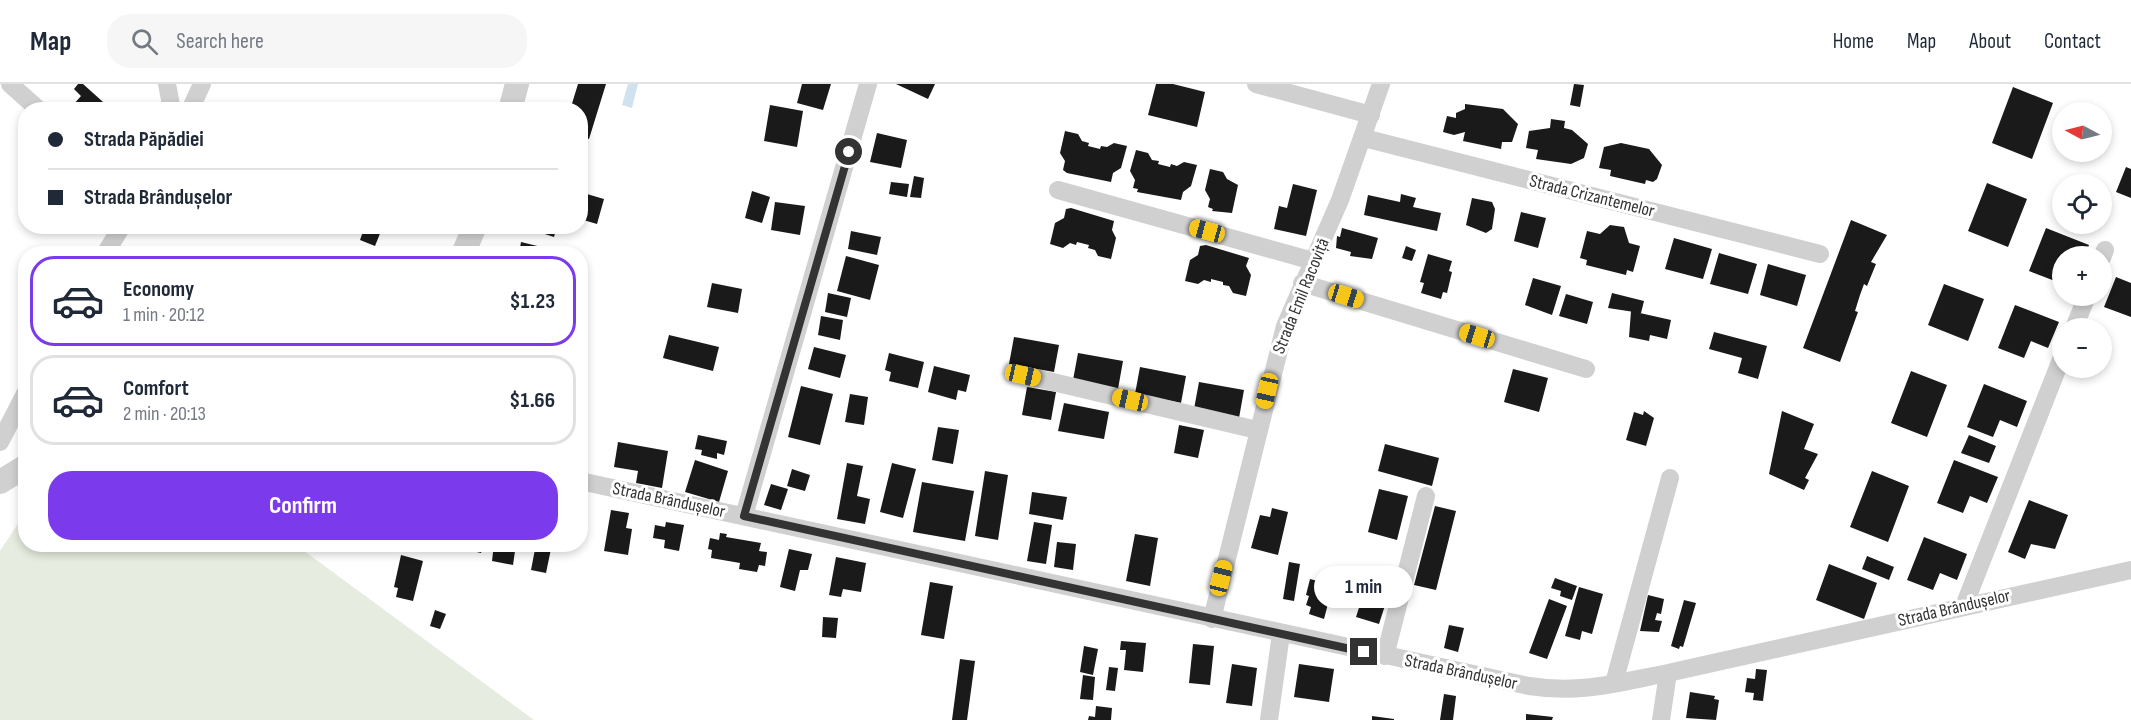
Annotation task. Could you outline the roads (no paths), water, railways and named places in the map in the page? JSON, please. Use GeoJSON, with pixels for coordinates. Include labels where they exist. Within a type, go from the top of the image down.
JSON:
{"type":"FeatureCollection","features":[{"type":"Feature","properties":{"kind":"street"},"geometry":{"type":"LineString","coordinates":[[10,84],[30,102]]}},
{"type":"Feature","properties":{"kind":"street"},"geometry":{"type":"LineString","coordinates":[[167,84],[170,102]]}},
{"type":"Feature","properties":{"kind":"street"},"geometry":{"type":"LineString","coordinates":[[194,102],[202,84]]}},
{"type":"Feature","properties":{"kind":"street"},"geometry":{"type":"LineString","coordinates":[[512,102],[517,84]]}},
{"type":"Feature","properties":{"kind":"street"},"geometry":{"type":"LineString","coordinates":[[744,516],[868,84]]}},
{"type":"Feature","properties":{"kind":"street"},"geometry":{"type":"LineString","coordinates":[[1256,84],[1371,115]]}},
{"type":"Feature","properties":{"kind":"street","name":"Strada Emil Racoviță"},"geometry":{"type":"LineString","coordinates":[[1212,619],[1257,430],[1285,326],[1364,138],[1381,84]]}},
{"type":"Feature","properties":{"kind":"street","name":"Strada Crizantemelor"},"geometry":{"type":"LineString","coordinates":[[1364,138],[1820,254]]}},
{"type":"Feature","properties":{"kind":"street"},"geometry":{"type":"LineString","coordinates":[[1058,190],[1313,261]]}},
{"type":"Feature","properties":{"kind":"street"},"geometry":{"type":"LineString","coordinates":[[1302,283],[1586,369]]}},
{"type":"Feature","properties":{"kind":"street"},"geometry":{"type":"LineString","coordinates":[[1023,375],[1257,430]]}},
{"type":"Feature","properties":{"kind":"street"},"geometry":{"type":"LineString","coordinates":[[1964,606],[2054,378]]}},
{"type":"Feature","properties":{"kind":"street"},"geometry":{"type":"LineString","coordinates":[[0,442],[18,407]]}},
{"type":"Feature","properties":{"kind":"street"},"geometry":{"type":"LineString","coordinates":[[0,482],[18,471]]}},
{"type":"Feature","properties":{"kind":"street"},"geometry":{"type":"LineString","coordinates":[[1614,683],[1670,478]]}},
{"type":"Feature","properties":{"kind":"street","name":"Strada Brândușelor"},"geometry":{"type":"LineString","coordinates":[[588,483],[1281,634],[1561,691],[1590,689],[1668,673],[2131,570]]}},
{"type":"Feature","properties":{"kind":"street"},"geometry":{"type":"LineString","coordinates":[[1385,656],[1426,496]]}},
{"type":"Feature","properties":{"kind":"street"},"geometry":{"type":"LineString","coordinates":[[1269,720],[1281,634]]}},
{"type":"Feature","properties":{"kind":"street"},"geometry":{"type":"LineString","coordinates":[[1661,720],[1668,673]]}},
{"type":"Feature","properties":{"kind":"water"},"geometry":{"type":"Polygon","coordinates":[[[628,84],[638,84],[632,108],[622,105],[628,84]]]}}]}
